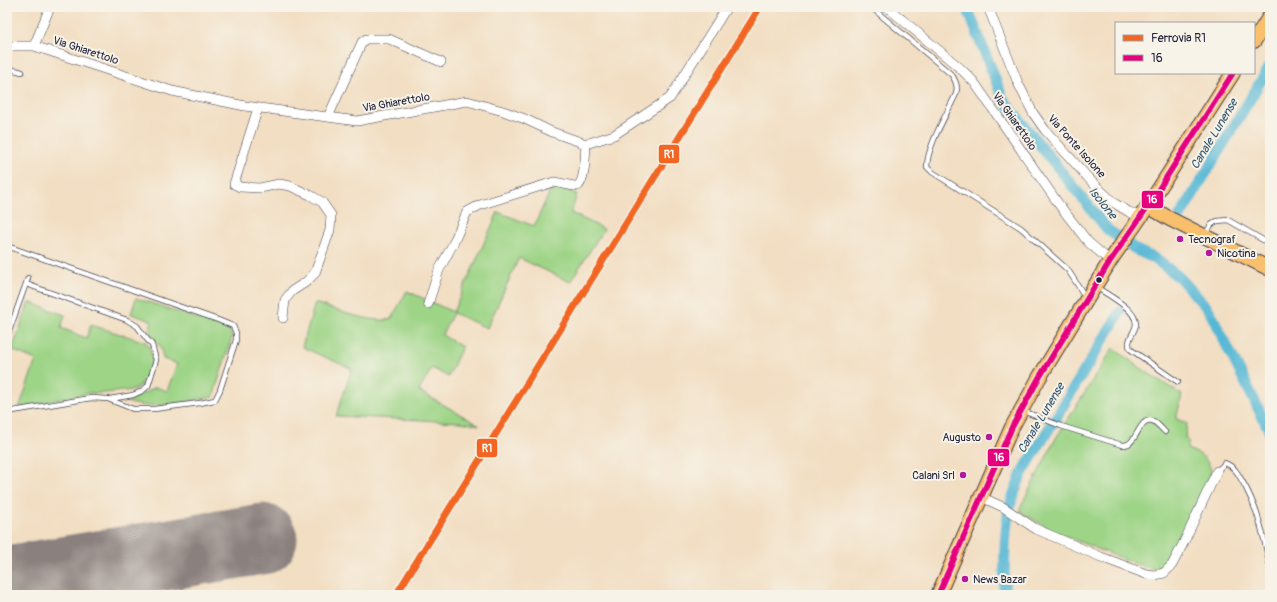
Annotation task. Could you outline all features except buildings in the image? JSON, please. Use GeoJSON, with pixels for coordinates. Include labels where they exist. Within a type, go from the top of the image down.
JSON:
{"type":"FeatureCollection","features":[{"type":"Feature","properties":{"kind":"main road"},"geometry":{"type":"LineString","coordinates":[[1255,39],[1270,16]]}},
{"type":"Feature","properties":{"kind":"main road"},"geometry":{"type":"LineString","coordinates":[[938,595],[1012,428],[1039,378],[1112,258],[1142,215],[1233,74]]}},
{"type":"Feature","properties":{"kind":"main road"},"geometry":{"type":"LineString","coordinates":[[1142,215],[1170,219],[1270,268]]}},
{"type":"Feature","properties":{"kind":"street"},"geometry":{"type":"LineString","coordinates":[[34,46],[50,7]]}},
{"type":"Feature","properties":{"kind":"street"},"geometry":{"type":"LineString","coordinates":[[428,304],[439,270],[453,244],[467,212],[480,205],[554,182],[578,186],[581,183],[585,163],[586,144],[614,135],[670,98],[727,7]]}},
{"type":"Feature","properties":{"kind":"street","name":"Via Ghiarettolo"},"geometry":{"type":"LineString","coordinates":[[887,7],[960,68],[974,82],[1060,206],[1088,242],[1112,258]]}},
{"type":"Feature","properties":{"kind":"street","name":"Via Ponte Isolone"},"geometry":{"type":"LineString","coordinates":[[988,7],[1018,83],[1033,113],[1046,130],[1114,203],[1129,212],[1142,215]]}},
{"type":"Feature","properties":{"kind":"street"},"geometry":{"type":"LineString","coordinates":[[328,117],[362,42],[366,39],[389,39],[441,62]]}},
{"type":"Feature","properties":{"kind":"street","name":"Via Ghiarettolo"},"geometry":{"type":"LineString","coordinates":[[7,46],[34,46],[172,91],[258,108],[357,121],[467,101],[503,111],[525,119],[552,132],[586,144]]}},
{"type":"Feature","properties":{"kind":"street"},"geometry":{"type":"LineString","coordinates":[[258,108],[234,184],[240,187],[260,188],[279,184],[290,186],[322,202],[331,214],[330,230],[315,273],[306,282],[292,291],[285,300],[283,318]]}},
{"type":"Feature","properties":{"kind":"street"},"geometry":{"type":"LineString","coordinates":[[981,498],[1003,507],[1036,529],[1101,557],[1146,574],[1156,575],[1164,573],[1172,565],[1217,470]]}},
{"type":"Feature","properties":{"kind":"lane"},"geometry":{"type":"LineString","coordinates":[[870,7],[952,75],[956,82],[958,88],[956,94],[930,149],[927,167],[932,172],[1022,228],[1068,270],[1086,300]]}},
{"type":"Feature","properties":{"kind":"lane"},"geometry":{"type":"LineString","coordinates":[[7,68],[22,72]]}},
{"type":"Feature","properties":{"kind":"lane"},"geometry":{"type":"LineString","coordinates":[[1204,236],[1211,224],[1216,221],[1228,220],[1270,244]]}},
{"type":"Feature","properties":{"kind":"lane"},"geometry":{"type":"LineString","coordinates":[[7,246],[233,326],[236,334],[236,340],[220,390],[215,400],[154,409],[133,409],[108,399]]}},
{"type":"Feature","properties":{"kind":"lane"},"geometry":{"type":"LineString","coordinates":[[7,337],[28,278]]}},
{"type":"Feature","properties":{"kind":"lane"},"geometry":{"type":"LineString","coordinates":[[7,412],[91,398],[108,399],[133,395],[142,391],[148,386],[156,360],[152,345],[138,326],[127,320],[26,284]]}},
{"type":"Feature","properties":{"kind":"lane"},"geometry":{"type":"LineString","coordinates":[[1095,286],[1128,309],[1135,317],[1136,323],[1128,344],[1130,349],[1178,382]]}},
{"type":"Feature","properties":{"kind":"lane"},"geometry":{"type":"LineString","coordinates":[[1021,410],[1061,426],[1122,445],[1128,444],[1132,441],[1139,428],[1148,421],[1152,421],[1165,432]]}},
{"type":"Feature","properties":{"kind":"lane"},"geometry":{"type":"LineString","coordinates":[[1217,470],[1225,463],[1230,465],[1236,470],[1252,498],[1262,526],[1270,566]]}},
{"type":"Feature","properties":{"kind":"green space"},"geometry":{"type":"Polygon","coordinates":[[[553,185],[577,194],[571,213],[604,229],[570,282],[519,258],[487,328],[453,313],[442,335],[462,347],[448,377],[432,368],[419,391],[479,425],[460,422],[336,416],[352,369],[302,347],[315,303],[364,318],[383,320],[391,319],[407,291],[453,312],[498,212],[534,226],[553,185]]]}},
{"type":"Feature","properties":{"kind":"green space"},"geometry":{"type":"Polygon","coordinates":[[[136,298],[229,329],[232,337],[213,397],[181,403],[147,406],[127,402],[156,387],[167,391],[177,364],[163,359],[161,348],[149,331],[152,321],[131,314],[136,298]]]}},
{"type":"Feature","properties":{"kind":"green space"},"geometry":{"type":"Polygon","coordinates":[[[29,302],[65,315],[61,328],[86,338],[91,325],[146,342],[150,349],[153,361],[150,371],[138,387],[133,390],[90,393],[19,408],[36,360],[12,350],[29,302]]]}},
{"type":"Feature","properties":{"kind":"green space"},"geometry":{"type":"Polygon","coordinates":[[[1113,348],[1182,395],[1176,419],[1187,423],[1185,438],[1189,441],[1187,449],[1202,456],[1212,471],[1192,517],[1171,557],[1161,567],[1155,569],[1144,567],[1054,532],[1020,511],[1020,508],[1056,438],[1113,348]]]}},
{"type":"Feature","properties":{"kind":"waterway","name":"Isolone"},"geometry":{"type":"LineString","coordinates":[[967,7],[1003,99],[1108,230],[1138,251],[1154,258],[1179,277],[1209,310],[1270,432]]}},
{"type":"Feature","properties":{"kind":"waterway","name":"Canale Lunense"},"geometry":{"type":"LineString","coordinates":[[1180,216],[1270,66]]}},
{"type":"Feature","properties":{"kind":"waterway","name":"Canale Lunense"},"geometry":{"type":"LineString","coordinates":[[1004,595],[1007,522],[1012,499],[1021,475],[1120,312]]}},
{"type":"Feature","properties":{"kind":"runway"},"geometry":{"type":"LineString","coordinates":[[7,581],[262,539]]}},
{"type":"Feature","properties":{"kind":"rail line","name":"R1"},"geometry":{"type":"LineString","coordinates":[[396,595],[760,7]]}},
{"type":"Feature","properties":{"kind":"transit line","name":"16"},"geometry":{"type":"LineString","coordinates":[[938,595],[1012,427],[1039,378],[1110,261],[1148,206],[1232,74]]}},
{"type":"Feature","properties":{"kind":"place","name":"Tecnograf"},"geometry":{"type":"Point","coordinates":[1180,239]}},
{"type":"Feature","properties":{"kind":"place","name":"Nicotina"},"geometry":{"type":"Point","coordinates":[1209,253]}},
{"type":"Feature","properties":{"kind":"place","name":"Augusto"},"geometry":{"type":"Point","coordinates":[989,437]}},
{"type":"Feature","properties":{"kind":"place","name":"Calani Srl"},"geometry":{"type":"Point","coordinates":[963,475]}},
{"type":"Feature","properties":{"kind":"place","name":"News Bazar"},"geometry":{"type":"Point","coordinates":[965,579]}}]}
